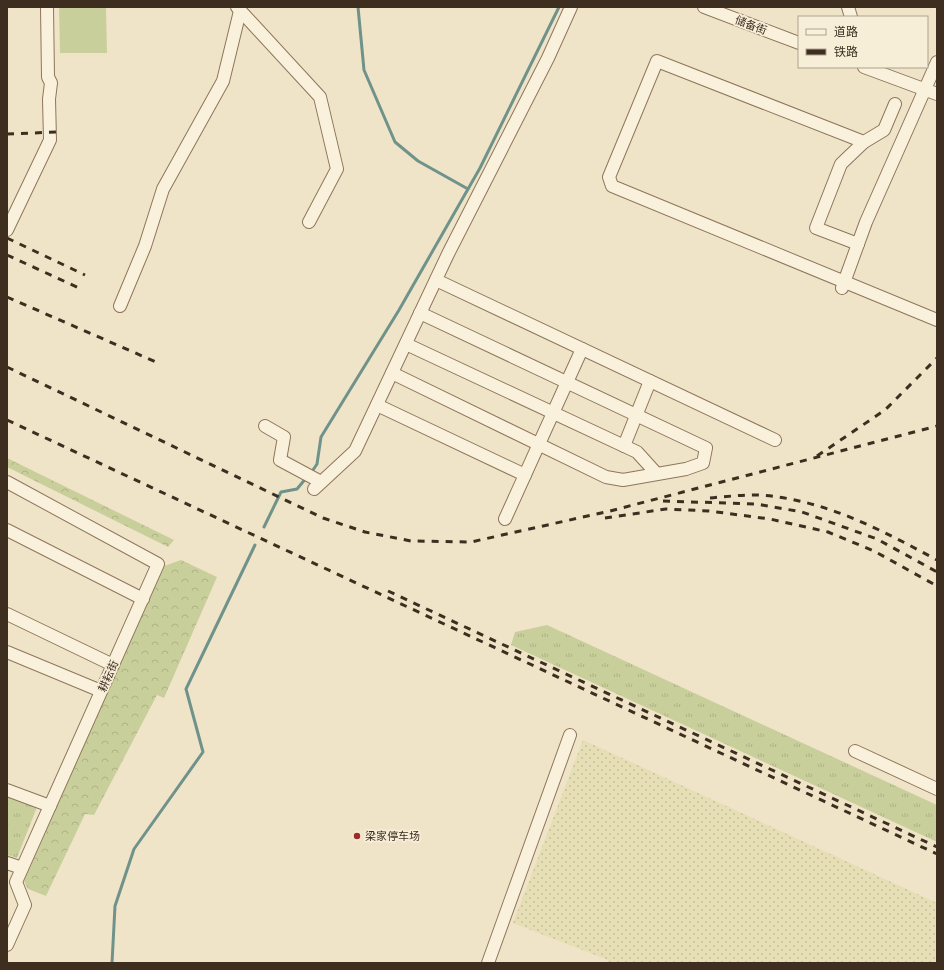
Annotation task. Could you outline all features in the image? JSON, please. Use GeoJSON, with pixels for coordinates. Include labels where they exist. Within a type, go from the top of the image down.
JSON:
{"type":"FeatureCollection","features":[{"type":"Feature","properties":{"kind":"street"},"geometry":{"type":"LineString","coordinates":[[7,230],[50,140],[49,99],[51,84],[48,77],[47,7]]}},
{"type":"Feature","properties":{"kind":"street"},"geometry":{"type":"LineString","coordinates":[[265,426],[284,437],[280,460],[302,472],[317,483],[355,451],[436,280],[548,58],[571,7]]}},
{"type":"Feature","properties":{"kind":"street","name":"储备街"},"geometry":{"type":"LineString","coordinates":[[705,7],[798,42]]}},
{"type":"Feature","properties":{"kind":"street"},"geometry":{"type":"LineString","coordinates":[[238,9],[320,97],[337,169],[309,222]]}},
{"type":"Feature","properties":{"kind":"street"},"geometry":{"type":"LineString","coordinates":[[120,306],[145,246],[163,189],[223,81],[238,9]]}},
{"type":"Feature","properties":{"kind":"street"},"geometry":{"type":"LineString","coordinates":[[864,142],[658,61],[609,177],[612,186],[843,285],[937,320]]}},
{"type":"Feature","properties":{"kind":"street"},"geometry":{"type":"LineString","coordinates":[[843,285],[858,244],[937,62]]}},
{"type":"Feature","properties":{"kind":"street"},"geometry":{"type":"LineString","coordinates":[[867,68],[937,94]]}},
{"type":"Feature","properties":{"kind":"street"},"geometry":{"type":"LineString","coordinates":[[858,244],[816,228],[841,164],[864,142],[884,130],[895,104]]}},
{"type":"Feature","properties":{"kind":"street"},"geometry":{"type":"LineString","coordinates":[[436,280],[775,440]]}},
{"type":"Feature","properties":{"kind":"street"},"geometry":{"type":"LineString","coordinates":[[392,373],[606,477],[623,480],[656,473],[686,469],[703,463],[706,448],[566,384],[420,313]]}},
{"type":"Feature","properties":{"kind":"street"},"geometry":{"type":"LineString","coordinates":[[406,344],[637,452],[656,473]]}},
{"type":"Feature","properties":{"kind":"street"},"geometry":{"type":"LineString","coordinates":[[505,520],[582,349]]}},
{"type":"Feature","properties":{"kind":"street"},"geometry":{"type":"LineString","coordinates":[[624,446],[650,381]]}},
{"type":"Feature","properties":{"kind":"street"},"geometry":{"type":"LineString","coordinates":[[377,405],[525,475]]}},
{"type":"Feature","properties":{"kind":"street","name":"耕耘街"},"geometry":{"type":"LineString","coordinates":[[7,482],[158,564],[22,868],[11,881],[25,905],[12,921],[7,945]]}},
{"type":"Feature","properties":{"kind":"street"},"geometry":{"type":"LineString","coordinates":[[7,530],[143,599]]}},
{"type":"Feature","properties":{"kind":"street"},"geometry":{"type":"LineString","coordinates":[[7,614],[113,665]]}},
{"type":"Feature","properties":{"kind":"street"},"geometry":{"type":"LineString","coordinates":[[7,652],[101,691]]}},
{"type":"Feature","properties":{"kind":"street"},"geometry":{"type":"LineString","coordinates":[[488,963],[570,735]]}},
{"type":"Feature","properties":{"kind":"street"},"geometry":{"type":"LineString","coordinates":[[855,751],[937,789]]}},
{"type":"Feature","properties":{"kind":"street"},"geometry":{"type":"LineString","coordinates":[[7,790],[50,806]]}},
{"type":"Feature","properties":{"kind":"street"},"geometry":{"type":"LineString","coordinates":[[7,863],[22,868]]}},
{"type":"Feature","properties":{"kind":"shaded area"},"geometry":{"type":"Polygon","coordinates":[[[583,740],[937,903],[937,963],[608,963],[608,960],[513,923],[583,740]]]}},
{"type":"Feature","properties":{"kind":"green space"},"geometry":{"type":"Polygon","coordinates":[[[59,7],[106,7],[107,53],[60,53],[59,7]]]}},
{"type":"Feature","properties":{"kind":"green space"},"geometry":{"type":"Polygon","coordinates":[[[7,458],[174,540],[168,547],[7,467],[7,458]]]}},
{"type":"Feature","properties":{"kind":"green space"},"geometry":{"type":"Polygon","coordinates":[[[181,560],[217,577],[164,698],[157,695],[94,815],[85,814],[46,896],[28,889],[24,881],[164,566],[181,560]]]}},
{"type":"Feature","properties":{"kind":"green space"},"geometry":{"type":"Polygon","coordinates":[[[547,625],[937,805],[937,842],[511,645],[515,632],[547,625]]]}},
{"type":"Feature","properties":{"kind":"green space"},"geometry":{"type":"Polygon","coordinates":[[[7,796],[37,807],[17,858],[7,855],[7,796]]]}},
{"type":"Feature","properties":{"kind":"waterway"},"geometry":{"type":"LineString","coordinates":[[358,7],[364,70],[395,142],[418,161],[468,189]]}},
{"type":"Feature","properties":{"kind":"waterway"},"geometry":{"type":"LineString","coordinates":[[311,473],[317,464],[321,437],[399,310],[480,168],[559,7]]}},
{"type":"Feature","properties":{"kind":"waterway"},"geometry":{"type":"LineString","coordinates":[[264,527],[281,492],[297,489],[307,477]]}},
{"type":"Feature","properties":{"kind":"waterway"},"geometry":{"type":"LineString","coordinates":[[112,963],[115,906],[134,849],[203,752],[186,689],[255,545]]}},
{"type":"Feature","properties":{"kind":"railway"},"geometry":{"type":"LineString","coordinates":[[7,134],[57,132]]}},
{"type":"Feature","properties":{"kind":"railway"},"geometry":{"type":"LineString","coordinates":[[7,238],[85,275]]}},
{"type":"Feature","properties":{"kind":"railway"},"geometry":{"type":"LineString","coordinates":[[7,255],[79,288]]}},
{"type":"Feature","properties":{"kind":"railway"},"geometry":{"type":"LineString","coordinates":[[7,297],[156,362]]}},
{"type":"Feature","properties":{"kind":"railway"},"geometry":{"type":"LineString","coordinates":[[817,456],[885,410],[937,358]]}},
{"type":"Feature","properties":{"kind":"railway"},"geometry":{"type":"LineString","coordinates":[[7,367],[323,518],[365,532],[411,541],[471,542],[610,511],[937,426]]}},
{"type":"Feature","properties":{"kind":"railway"},"geometry":{"type":"LineString","coordinates":[[7,420],[937,854]]}},
{"type":"Feature","properties":{"kind":"railway"},"geometry":{"type":"LineString","coordinates":[[710,498],[761,495],[820,506],[880,530],[937,560]]}},
{"type":"Feature","properties":{"kind":"railway"},"geometry":{"type":"LineString","coordinates":[[663,501],[756,504],[802,512],[877,539],[937,572]]}},
{"type":"Feature","properties":{"kind":"railway"},"geometry":{"type":"LineString","coordinates":[[605,518],[666,509],[709,511],[770,519],[828,532],[874,551],[937,586]]}},
{"type":"Feature","properties":{"kind":"railway"},"geometry":{"type":"LineString","coordinates":[[388,591],[937,847]]}},
{"type":"Feature","properties":{"kind":"place","name":"梁家停车场"},"geometry":{"type":"Point","coordinates":[357,836]}}]}
